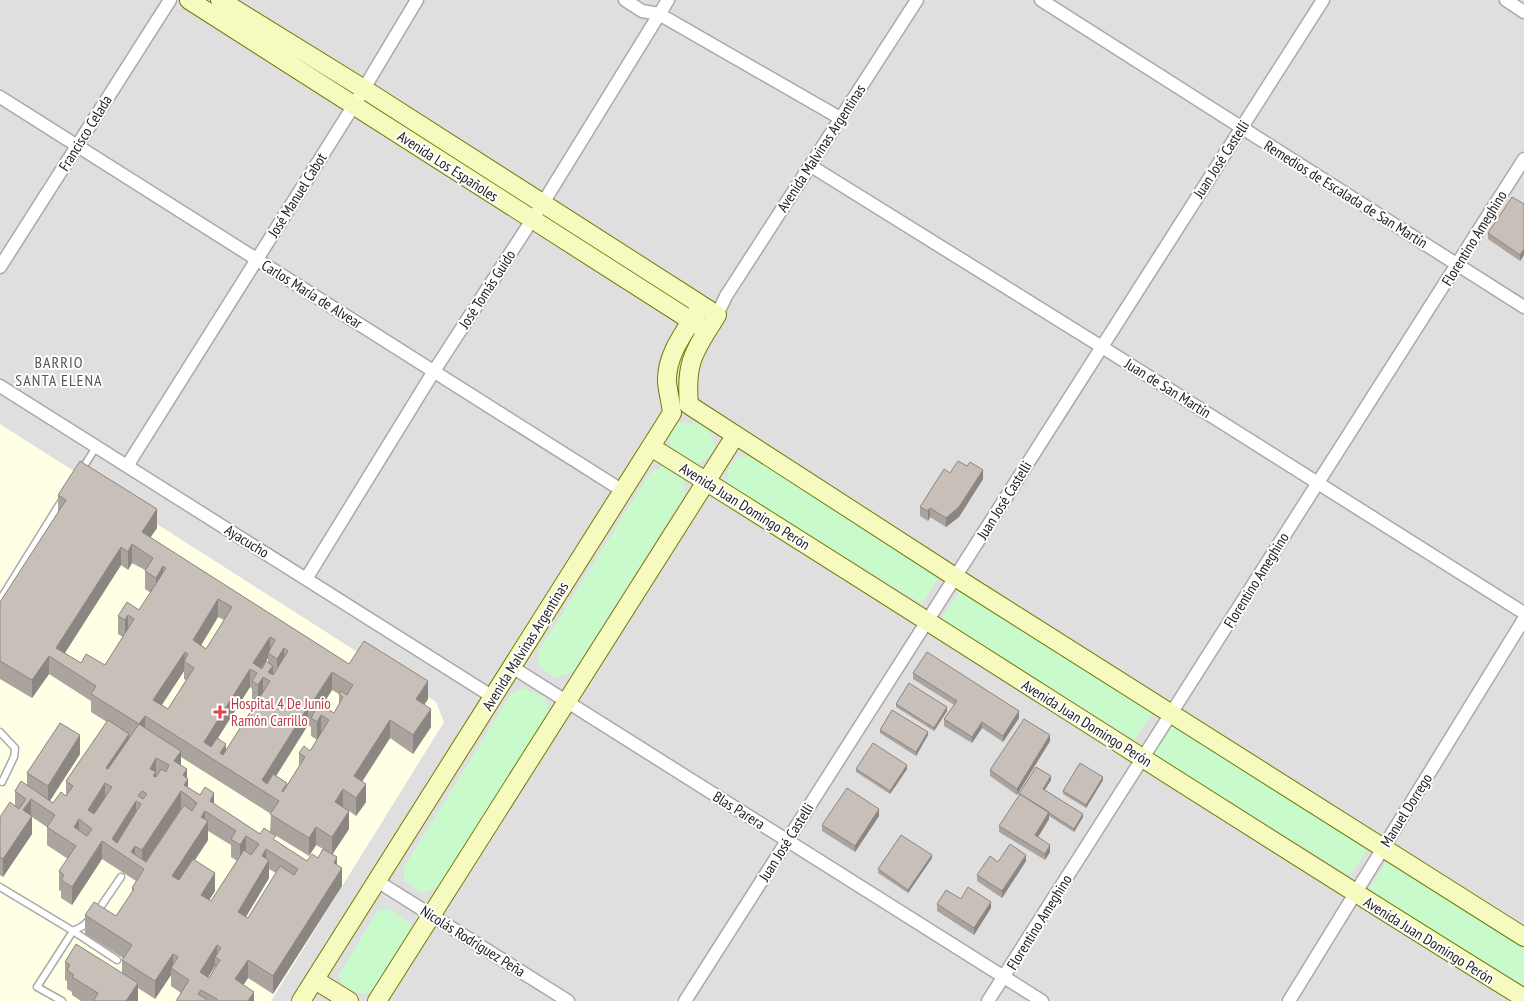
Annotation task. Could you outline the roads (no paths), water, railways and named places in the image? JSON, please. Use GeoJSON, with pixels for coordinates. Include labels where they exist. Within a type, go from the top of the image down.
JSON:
{"type":"FeatureCollection","features":[{"type":"Feature","properties":{"kind":"main road","name":"Avenida Los Españoles"},"geometry":{"type":"LineString","coordinates":[[189,0],[707,331]]}},
{"type":"Feature","properties":{"kind":"main road","name":"Avenida Los Españoles"},"geometry":{"type":"LineString","coordinates":[[220,0],[364,89],[717,315]]}},
{"type":"Feature","properties":{"kind":"main road","name":"Avenida Malvinas Argentinas"},"geometry":{"type":"LineString","coordinates":[[301,1001],[672,413],[667,382],[669,363],[676,345],[701,306]]}},
{"type":"Feature","properties":{"kind":"main road","name":"Avenida Malvinas Argentinas"},"geometry":{"type":"LineString","coordinates":[[717,315],[694,352],[689,368],[687,385],[689,405],[735,436]]}},
{"type":"Feature","properties":{"kind":"main road"},"geometry":{"type":"LineString","coordinates":[[377,1001],[735,436],[1524,937]]}},
{"type":"Feature","properties":{"kind":"main road","name":"Avenida Juan Domingo Perón"},"geometry":{"type":"LineString","coordinates":[[651,447],[1354,893],[1524,998]]}},
{"type":"Feature","properties":{"kind":"main road"},"geometry":{"type":"LineString","coordinates":[[315,980],[349,1001]]}},
{"type":"Feature","properties":{"kind":"street","name":"Francisco Celada"},"geometry":{"type":"LineString","coordinates":[[0,267],[170,0]]}},
{"type":"Feature","properties":{"kind":"street","name":"José Manuel Cabot"},"geometry":{"type":"LineString","coordinates":[[126,466],[364,89],[417,0]]}},
{"type":"Feature","properties":{"kind":"street"},"geometry":{"type":"LineString","coordinates":[[625,0],[642,11],[659,14],[840,118]]}},
{"type":"Feature","properties":{"kind":"street","name":"José Tomás Guido"},"geometry":{"type":"LineString","coordinates":[[306,579],[434,371],[543,203],[668,0]]}},
{"type":"Feature","properties":{"kind":"street","name":"Avenida Malvinas Argentinas"},"geometry":{"type":"LineString","coordinates":[[717,315],[726,296],[917,0]]}},
{"type":"Feature","properties":{"kind":"street","name":"Remedios de Escalada de San Martín"},"geometry":{"type":"LineString","coordinates":[[1041,0],[1524,307]]}},
{"type":"Feature","properties":{"kind":"street","name":"Juan José Castelli"},"geometry":{"type":"LineString","coordinates":[[685,1001],[1323,0]]}},
{"type":"Feature","properties":{"kind":"street"},"geometry":{"type":"LineString","coordinates":[[1506,0],[1524,12]]}},
{"type":"Feature","properties":{"kind":"street","name":"Carlos María de Alvear"},"geometry":{"type":"LineString","coordinates":[[0,96],[623,492]]}},
{"type":"Feature","properties":{"kind":"street","name":"Florentino Ameghino"},"geometry":{"type":"LineString","coordinates":[[988,1001],[1524,159]]}},
{"type":"Feature","properties":{"kind":"street","name":"Juan de San Martín"},"geometry":{"type":"LineString","coordinates":[[811,166],[1102,346],[1524,613]]}},
{"type":"Feature","properties":{"kind":"street"},"geometry":{"type":"LineString","coordinates":[[701,306],[726,296]]}},
{"type":"Feature","properties":{"kind":"street","name":"Ayacucho"},"geometry":{"type":"LineString","coordinates":[[0,386],[493,697]]}},
{"type":"Feature","properties":{"kind":"street","name":"Manuel Dorrego"},"geometry":{"type":"LineString","coordinates":[[1289,1001],[1524,619]]}},
{"type":"Feature","properties":{"kind":"street","name":"Blas Parera"},"geometry":{"type":"LineString","coordinates":[[512,667],[1042,1001]]}},
{"type":"Feature","properties":{"kind":"street","name":"Nicolás Rodríguez Peña"},"geometry":{"type":"LineString","coordinates":[[377,881],[568,1001]]}},
{"type":"Feature","properties":{"kind":"lane"},"geometry":{"type":"LineString","coordinates":[[76,478],[96,446]]}},
{"type":"Feature","properties":{"kind":"lane"},"geometry":{"type":"LineString","coordinates":[[0,600],[66,493]]}},
{"type":"Feature","properties":{"kind":"lane"},"geometry":{"type":"LineString","coordinates":[[0,732],[15,748],[14,758],[2,782]]}},
{"type":"Feature","properties":{"kind":"lane"},"geometry":{"type":"LineString","coordinates":[[62,1001],[37,987],[73,931],[83,926],[97,912],[120,877]]}},
{"type":"Feature","properties":{"kind":"lane"},"geometry":{"type":"LineString","coordinates":[[0,888],[73,931],[117,960]]}},
{"type":"Feature","properties":{"kind":"place","name":"Hospital 4 De Junio Ramón Carrillo"},"geometry":{"type":"Point","coordinates":[220,712]}},
{"type":"Feature","properties":{"kind":"district","name":"BARRIO SANTA ELENA"},"geometry":{"type":"Point","coordinates":[59,371]}}]}
